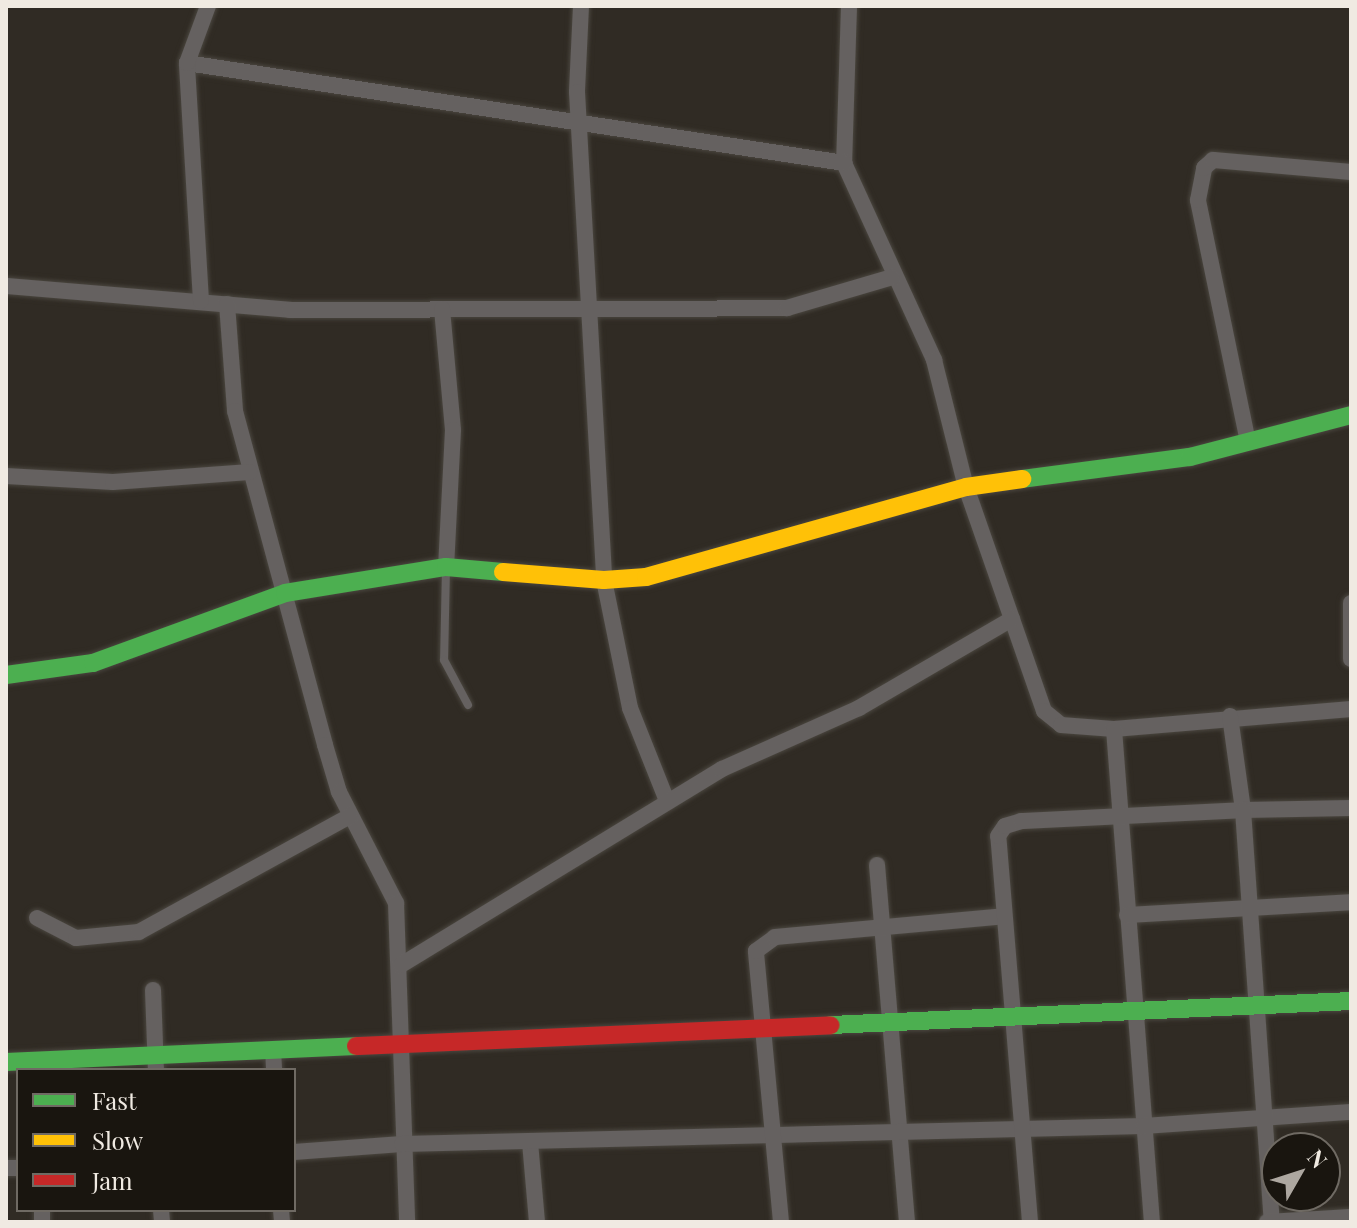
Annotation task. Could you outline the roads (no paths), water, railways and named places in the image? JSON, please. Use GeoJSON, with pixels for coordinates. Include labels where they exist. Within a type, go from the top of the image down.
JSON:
{"type":"FeatureCollection","features":[{"type":"Feature","properties":{"kind":"street"},"geometry":{"type":"LineString","coordinates":[[201,301],[187,63],[208,6]]}},
{"type":"Feature","properties":{"kind":"street"},"geometry":{"type":"LineString","coordinates":[[581,6],[578,123],[604,580],[630,708],[667,801]]}},
{"type":"Feature","properties":{"kind":"street"},"geometry":{"type":"LineString","coordinates":[[849,6],[844,163],[892,277],[934,360],[966,487],[1044,711],[1061,725],[1114,729],[1230,716],[1351,709]]}},
{"type":"Feature","properties":{"kind":"street"},"geometry":{"type":"LineString","coordinates":[[187,63],[844,163]]}},
{"type":"Feature","properties":{"kind":"street"},"geometry":{"type":"LineString","coordinates":[[1248,442],[1198,200],[1204,168],[1213,160],[1351,172]]}},
{"type":"Feature","properties":{"kind":"street"},"geometry":{"type":"LineString","coordinates":[[6,286],[290,310],[787,308],[892,277]]}},
{"type":"Feature","properties":{"kind":"street"},"geometry":{"type":"LineString","coordinates":[[227,304],[235,411],[325,745],[350,816],[396,903],[401,965],[399,1042],[407,1222]]}},
{"type":"Feature","properties":{"kind":"street"},"geometry":{"type":"LineString","coordinates":[[442,309],[453,430],[446,567]]}},
{"type":"Feature","properties":{"kind":"street"},"geometry":{"type":"LineString","coordinates":[[6,675],[93,663],[285,593],[446,567],[604,580],[646,577],[966,487],[1190,457],[1351,415]]}},
{"type":"Feature","properties":{"kind":"street"},"geometry":{"type":"LineString","coordinates":[[6,476],[113,482],[250,472]]}},
{"type":"Feature","properties":{"kind":"street"},"geometry":{"type":"LineString","coordinates":[[1351,603],[1351,659]]}},
{"type":"Feature","properties":{"kind":"street"},"geometry":{"type":"LineString","coordinates":[[401,965],[667,801],[814,725],[859,708],[1012,619]]}},
{"type":"Feature","properties":{"kind":"street"},"geometry":{"type":"LineString","coordinates":[[1230,716],[1243,810],[1270,1222],[1351,1217]]}},
{"type":"Feature","properties":{"kind":"street"},"geometry":{"type":"LineString","coordinates":[[1114,729],[1152,1222]]}},
{"type":"Feature","properties":{"kind":"street"},"geometry":{"type":"LineString","coordinates":[[1030,1222],[998,836],[1005,826],[1121,813],[1351,808]]}},
{"type":"Feature","properties":{"kind":"street"},"geometry":{"type":"LineString","coordinates":[[37,918],[76,938],[139,932],[350,816]]}},
{"type":"Feature","properties":{"kind":"street"},"geometry":{"type":"LineString","coordinates":[[877,865],[907,1222]]}},
{"type":"Feature","properties":{"kind":"street"},"geometry":{"type":"LineString","coordinates":[[1127,915],[1351,902]]}},
{"type":"Feature","properties":{"kind":"street"},"geometry":{"type":"LineString","coordinates":[[781,1222],[756,951],[766,940],[883,925],[1004,916]]}},
{"type":"Feature","properties":{"kind":"street"},"geometry":{"type":"LineString","coordinates":[[153,990],[156,1062]]}},
{"type":"Feature","properties":{"kind":"street"},"geometry":{"type":"LineString","coordinates":[[6,1062],[39,1065],[156,1062],[273,1049],[399,1042],[763,1029],[1351,1001]]}},
{"type":"Feature","properties":{"kind":"street"},"geometry":{"type":"LineString","coordinates":[[273,1049],[274,1068]]}},
{"type":"Feature","properties":{"kind":"street"},"geometry":{"type":"LineString","coordinates":[[296,1152],[402,1144],[1144,1126],[1351,1112]]}},
{"type":"Feature","properties":{"kind":"street"},"geometry":{"type":"LineString","coordinates":[[530,1142],[537,1222]]}},
{"type":"Feature","properties":{"kind":"lane"},"geometry":{"type":"LineString","coordinates":[[446,567],[444,660],[468,705]]}}]}
